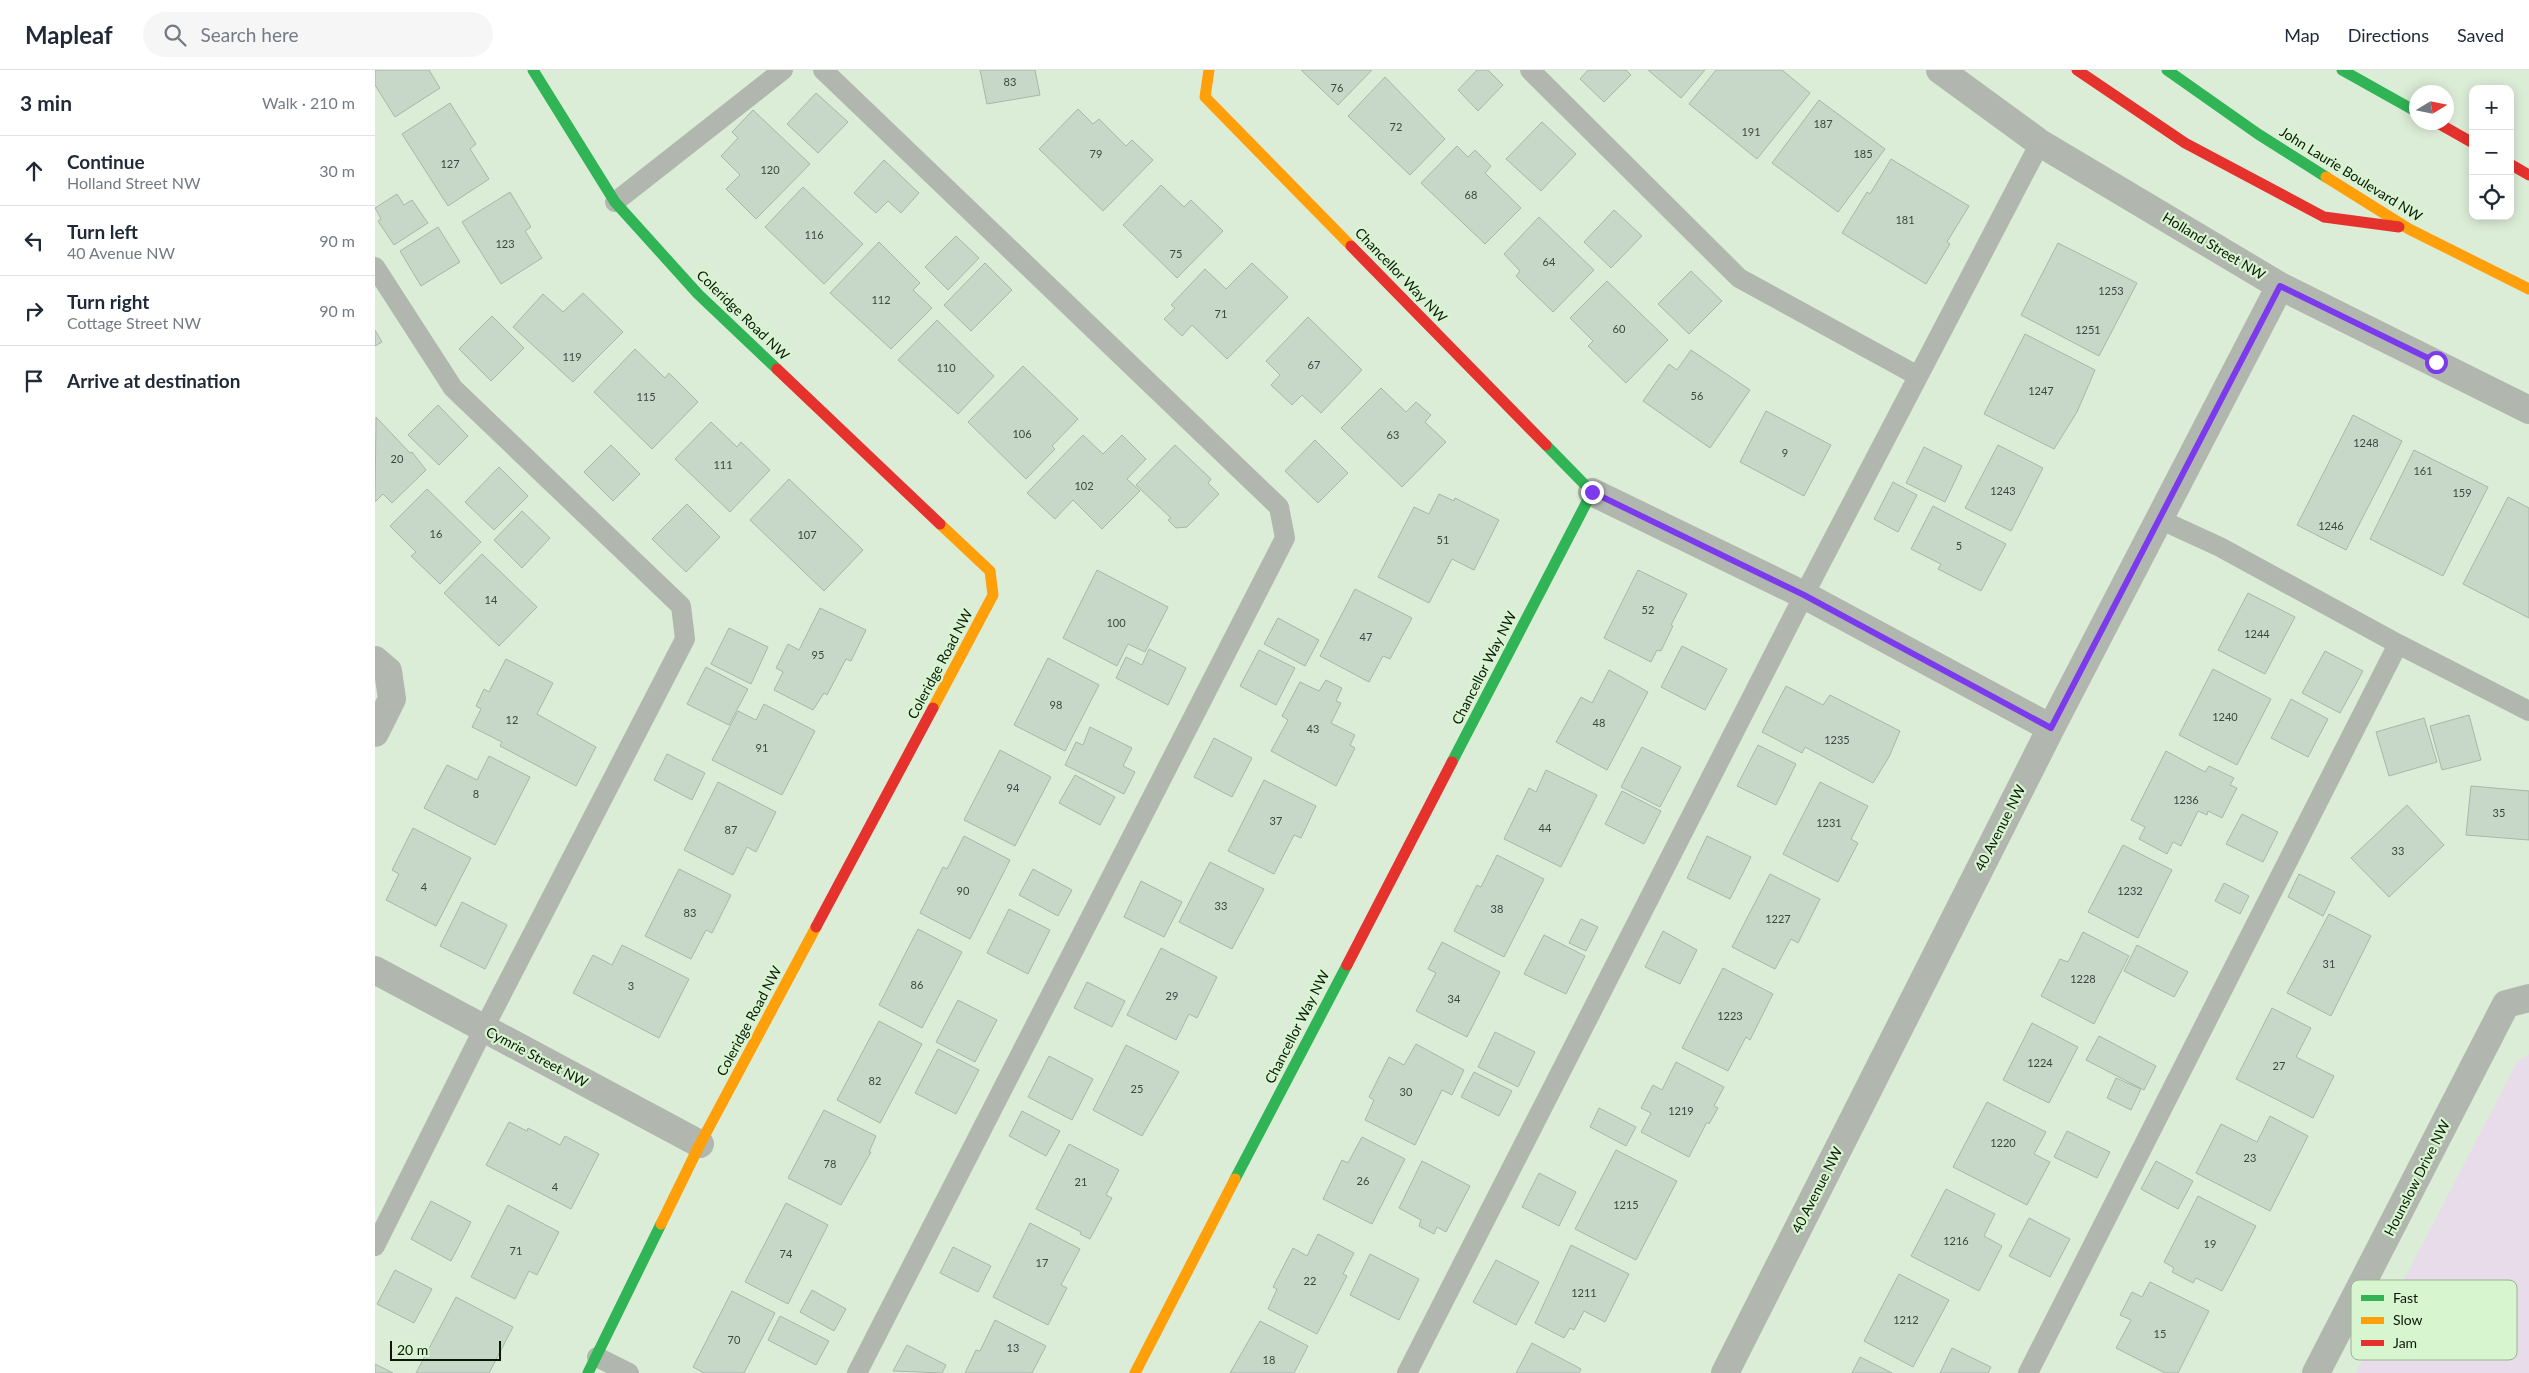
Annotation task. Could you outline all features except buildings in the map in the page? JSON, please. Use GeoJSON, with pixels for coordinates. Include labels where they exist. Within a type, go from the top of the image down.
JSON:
{"type":"FeatureCollection","features":[{"type":"Feature","properties":{"kind":"street","name":"Coleridge Road NW"},"geometry":{"type":"LineString","coordinates":[[533,70],[615,202],[698,294],[990,571],[993,595],[700,1144],[593,1365]]}},
{"type":"Feature","properties":{"kind":"street","name":"Chancellor Way NW"},"geometry":{"type":"LineString","coordinates":[[1135,1373],[1592,492],[1205,97],[1209,70]]}},
{"type":"Feature","properties":{"kind":"street","name":"Holland Street NW"},"geometry":{"type":"LineString","coordinates":[[1940,70],[2040,143],[2280,286],[2529,410]]}},
{"type":"Feature","properties":{"kind":"street"},"geometry":{"type":"LineString","coordinates":[[2077,70],[2185,143],[2324,217],[2409,229]]}},
{"type":"Feature","properties":{"kind":"street","name":"John Laurie Boulevard NW"},"geometry":{"type":"LineString","coordinates":[[2167,70],[2258,134],[2409,229],[2529,289]]}},
{"type":"Feature","properties":{"kind":"street"},"geometry":{"type":"LineString","coordinates":[[2341,70],[2409,108]]}},
{"type":"Feature","properties":{"kind":"street"},"geometry":{"type":"LineString","coordinates":[[2450,130],[2469,141]]}},
{"type":"Feature","properties":{"kind":"street"},"geometry":{"type":"LineString","coordinates":[[2514,166],[2529,175]]}},
{"type":"Feature","properties":{"kind":"street","name":"40 Avenue NW"},"geometry":{"type":"LineString","coordinates":[[1725,1373],[2051,728],[2280,286]]}},
{"type":"Feature","properties":{"kind":"street"},"geometry":{"type":"LineString","coordinates":[[1592,492],[1804,595],[2051,728]]}},
{"type":"Feature","properties":{"kind":"street"},"geometry":{"type":"LineString","coordinates":[[375,660],[388,671],[392,699],[375,733]]}},
{"type":"Feature","properties":{"kind":"street","name":"Cymrie Street NW"},"geometry":{"type":"LineString","coordinates":[[375,970],[700,1144]]}},
{"type":"Feature","properties":{"kind":"street","name":"Hounslow Drive NW"},"geometry":{"type":"LineString","coordinates":[[2364,1280],[2506,1004],[2529,998]]}},
{"type":"Feature","properties":{"kind":"street","name":"Hounslow Drive NW"},"geometry":{"type":"LineString","coordinates":[[2316,1373],[2351,1305]]}},
{"type":"Feature","properties":{"kind":"lane"},"geometry":{"type":"LineString","coordinates":[[615,202],[783,70]]}},
{"type":"Feature","properties":{"kind":"lane"},"geometry":{"type":"LineString","coordinates":[[823,70],[1279,506],[1285,538],[857,1373]]}},
{"type":"Feature","properties":{"kind":"lane"},"geometry":{"type":"LineString","coordinates":[[1529,70],[1739,278],[1918,376]]}},
{"type":"Feature","properties":{"kind":"lane"},"geometry":{"type":"LineString","coordinates":[[1407,1373],[1804,595],[2040,143]]}},
{"type":"Feature","properties":{"kind":"lane"},"geometry":{"type":"LineString","coordinates":[[375,266],[453,388],[681,606],[685,639],[484,1028],[375,1246]]}},
{"type":"Feature","properties":{"kind":"lane"},"geometry":{"type":"LineString","coordinates":[[2159,519],[2220,547],[2398,644],[2529,711]]}},
{"type":"Feature","properties":{"kind":"lane"},"geometry":{"type":"LineString","coordinates":[[2028,1373],[2398,644]]}},
{"type":"Feature","properties":{"kind":"lane"},"geometry":{"type":"LineString","coordinates":[[593,1365],[629,1373]]}},
{"type":"Feature","properties":{"kind":"shaded area"},"geometry":{"type":"Polygon","coordinates":[[[2529,1054],[2529,1373],[2356,1373],[2363,1360],[2517,1360],[2517,1280],[2404,1280],[2517,1062],[2529,1054]]]}},
{"type":"Feature","properties":{"kind":"traffic: fast"},"geometry":{"type":"LineString","coordinates":[[533,70],[615,202],[698,294],[777,369]]}},
{"type":"Feature","properties":{"kind":"traffic: fast"},"geometry":{"type":"LineString","coordinates":[[2167,70],[2258,134],[2326,177]]}},
{"type":"Feature","properties":{"kind":"traffic: fast"},"geometry":{"type":"LineString","coordinates":[[2342,70],[2409,108]]}},
{"type":"Feature","properties":{"kind":"traffic: fast"},"geometry":{"type":"LineString","coordinates":[[1452,762],[1592,492],[1546,445]]}},
{"type":"Feature","properties":{"kind":"traffic: fast"},"geometry":{"type":"LineString","coordinates":[[1235,1179],[1347,965]]}},
{"type":"Feature","properties":{"kind":"traffic: fast"},"geometry":{"type":"LineString","coordinates":[[588,1373],[661,1224]]}},
{"type":"Feature","properties":{"kind":"traffic: slow"},"geometry":{"type":"LineString","coordinates":[[1209,70],[1205,97],[1351,246]]}},
{"type":"Feature","properties":{"kind":"traffic: slow"},"geometry":{"type":"LineString","coordinates":[[2326,177],[2409,229],[2529,289]]}},
{"type":"Feature","properties":{"kind":"traffic: slow"},"geometry":{"type":"LineString","coordinates":[[933,708],[993,595],[990,571],[940,524]]}},
{"type":"Feature","properties":{"kind":"traffic: slow"},"geometry":{"type":"LineString","coordinates":[[661,1224],[700,1144],[816,927]]}},
{"type":"Feature","properties":{"kind":"traffic: slow"},"geometry":{"type":"LineString","coordinates":[[1135,1373],[1235,1179]]}},
{"type":"Feature","properties":{"kind":"traffic: jam"},"geometry":{"type":"LineString","coordinates":[[2077,70],[2185,143],[2324,217],[2399,227]]}},
{"type":"Feature","properties":{"kind":"traffic: jam"},"geometry":{"type":"LineString","coordinates":[[2450,130],[2469,141]]}},
{"type":"Feature","properties":{"kind":"traffic: jam"},"geometry":{"type":"LineString","coordinates":[[2514,166],[2529,175]]}},
{"type":"Feature","properties":{"kind":"traffic: jam"},"geometry":{"type":"LineString","coordinates":[[1351,246],[1546,445]]}},
{"type":"Feature","properties":{"kind":"traffic: jam"},"geometry":{"type":"LineString","coordinates":[[777,369],[940,524]]}},
{"type":"Feature","properties":{"kind":"traffic: jam"},"geometry":{"type":"LineString","coordinates":[[816,927],[933,708]]}},
{"type":"Feature","properties":{"kind":"traffic: jam"},"geometry":{"type":"LineString","coordinates":[[1347,965],[1452,762]]}},
{"type":"Feature","properties":{"kind":"route"},"geometry":{"type":"LineString","coordinates":[[1592,492],[1804,595],[2051,728],[2280,286],[2436,362]]}}]}
